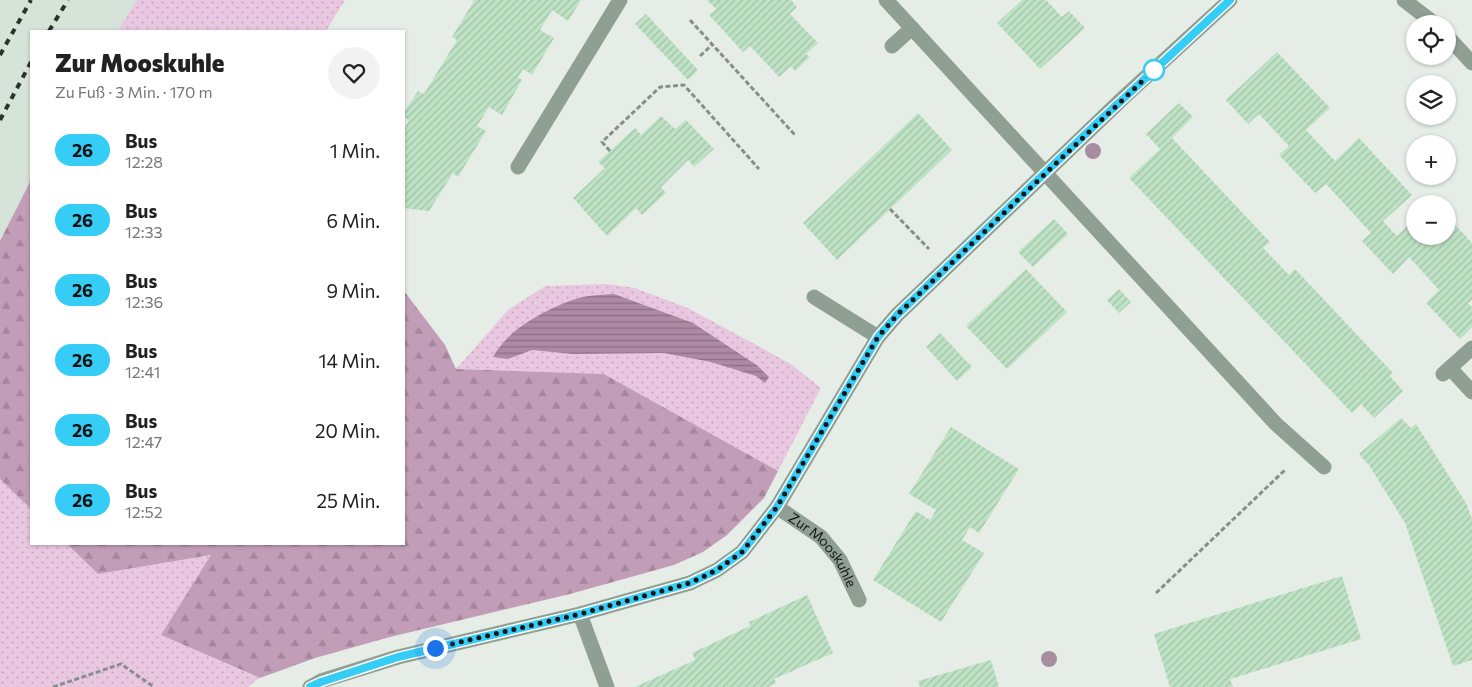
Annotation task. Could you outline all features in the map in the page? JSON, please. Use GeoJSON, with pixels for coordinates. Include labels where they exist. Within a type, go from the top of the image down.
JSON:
{"type":"FeatureCollection","features":[{"type":"Feature","properties":{"kind":"street"},"geometry":{"type":"LineString","coordinates":[[518,167],[620,0]]}},
{"type":"Feature","properties":{"kind":"street"},"geometry":{"type":"LineString","coordinates":[[886,0],[1276,424],[1324,467]]}},
{"type":"Feature","properties":{"kind":"street","name":"Zur Mooskuhle"},"geometry":{"type":"LineString","coordinates":[[310,687],[398,657],[580,614],[690,583],[717,570],[742,552],[777,507],[878,337],[897,315],[1045,172],[1230,0]]}},
{"type":"Feature","properties":{"kind":"street"},"geometry":{"type":"LineString","coordinates":[[1404,0],[1423,15]]}},
{"type":"Feature","properties":{"kind":"street"},"geometry":{"type":"LineString","coordinates":[[892,46],[912,28]]}},
{"type":"Feature","properties":{"kind":"street"},"geometry":{"type":"LineString","coordinates":[[1456,46],[1472,63]]}},
{"type":"Feature","properties":{"kind":"street"},"geometry":{"type":"LineString","coordinates":[[814,296],[878,337]]}},
{"type":"Feature","properties":{"kind":"street"},"geometry":{"type":"LineString","coordinates":[[1472,348],[1447,371],[1472,392]]}},
{"type":"Feature","properties":{"kind":"street","name":"Zur Mooskuhle"},"geometry":{"type":"LineString","coordinates":[[777,507],[821,537],[840,560],[859,600]]}},
{"type":"Feature","properties":{"kind":"street"},"geometry":{"type":"LineString","coordinates":[[580,614],[607,687]]}},
{"type":"Feature","properties":{"kind":"path"},"geometry":{"type":"LineString","coordinates":[[690,20],[795,135]]}},
{"type":"Feature","properties":{"kind":"path"},"geometry":{"type":"LineString","coordinates":[[700,56],[713,44]]}},
{"type":"Feature","properties":{"kind":"path"},"geometry":{"type":"LineString","coordinates":[[610,151],[602,142],[660,87],[684,85],[759,169]]}},
{"type":"Feature","properties":{"kind":"path"},"geometry":{"type":"LineString","coordinates":[[890,209],[947,267]]}},
{"type":"Feature","properties":{"kind":"path"},"geometry":{"type":"LineString","coordinates":[[1156,593],[1306,450]]}},
{"type":"Feature","properties":{"kind":"path"},"geometry":{"type":"LineString","coordinates":[[53,687],[121,664],[154,687]]}},
{"type":"Feature","properties":{"kind":"shaded area"},"geometry":{"type":"Polygon","coordinates":[[[0,0],[137,0],[119,30],[30,30],[30,182],[0,241],[0,0]]]}},
{"type":"Feature","properties":{"kind":"shaded area"},"geometry":{"type":"Polygon","coordinates":[[[137,0],[345,0],[327,30],[119,30],[137,0]]]}},
{"type":"Feature","properties":{"kind":"shaded area"},"geometry":{"type":"Polygon","coordinates":[[[608,284],[635,288],[688,308],[791,364],[821,388],[778,471],[604,374],[456,369],[508,310],[545,286],[608,284]]]}},
{"type":"Feature","properties":{"kind":"shaded area"},"geometry":{"type":"Polygon","coordinates":[[[614,294],[693,323],[758,366],[769,377],[765,383],[756,376],[711,362],[664,353],[573,354],[532,350],[508,359],[493,357],[519,328],[542,313],[579,298],[614,294]]]}},
{"type":"Feature","properties":{"kind":"shaded area"},"geometry":{"type":"Polygon","coordinates":[[[0,479],[30,508],[30,545],[68,545],[98,574],[212,555],[161,635],[259,678],[248,687],[0,687],[0,479]]]}},
{"type":"Feature","properties":{"kind":"green space"},"geometry":{"type":"Polygon","coordinates":[[[30,182],[30,508],[0,479],[0,241],[30,182]]]}},
{"type":"Feature","properties":{"kind":"green space"},"geometry":{"type":"Polygon","coordinates":[[[405,292],[445,345],[456,369],[604,374],[778,471],[764,498],[727,535],[703,552],[674,565],[570,594],[390,637],[315,658],[260,678],[161,635],[211,555],[98,574],[68,545],[405,545],[405,292]]]}},
{"type":"Feature","properties":{"kind":"building"},"geometry":{"type":"Polygon","coordinates":[[[472,0],[581,0],[568,21],[552,10],[540,30],[554,38],[532,75],[523,69],[518,77],[522,80],[502,115],[489,107],[477,126],[486,131],[458,177],[453,173],[429,211],[405,208],[405,128],[409,120],[405,118],[405,110],[418,91],[424,94],[457,40],[452,37],[474,1],[472,0]]]}},
{"type":"Feature","properties":{"kind":"building"},"geometry":{"type":"Polygon","coordinates":[[[707,0],[791,0],[797,7],[790,14],[818,43],[806,54],[810,57],[795,71],[791,66],[779,77],[750,46],[743,52],[709,15],[716,9],[707,0]]]}},
{"type":"Feature","properties":{"kind":"building"},"geometry":{"type":"Polygon","coordinates":[[[1022,0],[1046,0],[1062,17],[1069,11],[1085,28],[1040,69],[997,23],[1022,0]]]}},
{"type":"Feature","properties":{"kind":"building"},"geometry":{"type":"Polygon","coordinates":[[[646,14],[698,70],[688,80],[635,24],[646,14]]]}},
{"type":"Feature","properties":{"kind":"building"},"geometry":{"type":"Polygon","coordinates":[[[1277,52],[1330,108],[1306,130],[1335,161],[1359,138],[1412,195],[1406,195],[1406,200],[1383,221],[1397,236],[1406,227],[1406,245],[1456,245],[1456,226],[1472,243],[1472,300],[1468,303],[1472,307],[1472,327],[1460,339],[1426,303],[1439,290],[1409,257],[1393,274],[1362,241],[1371,233],[1326,184],[1315,193],[1279,155],[1289,146],[1259,114],[1248,124],[1226,100],[1277,52]]]}},
{"type":"Feature","properties":{"kind":"building"},"geometry":{"type":"Polygon","coordinates":[[[1179,103],[1193,117],[1172,138],[1270,242],[1263,248],[1289,275],[1295,269],[1393,373],[1390,376],[1403,391],[1374,418],[1361,404],[1352,413],[1129,178],[1160,149],[1146,134],[1179,103]]]}},
{"type":"Feature","properties":{"kind":"building"},"geometry":{"type":"Polygon","coordinates":[[[918,113],[952,150],[837,260],[803,223],[918,113]]]}},
{"type":"Feature","properties":{"kind":"building"},"geometry":{"type":"Polygon","coordinates":[[[661,116],[675,129],[686,120],[714,149],[694,167],[688,160],[661,187],[666,193],[642,215],[636,208],[607,236],[573,198],[605,168],[598,162],[635,128],[641,135],[661,116]]]}},
{"type":"Feature","properties":{"kind":"building"},"geometry":{"type":"Polygon","coordinates":[[[1054,219],[1068,234],[1033,267],[1018,252],[1054,219]]]}},
{"type":"Feature","properties":{"kind":"building"},"geometry":{"type":"Polygon","coordinates":[[[1026,269],[1067,312],[1007,369],[966,326],[1026,269]]]}},
{"type":"Feature","properties":{"kind":"building"},"geometry":{"type":"Polygon","coordinates":[[[1119,289],[1131,302],[1119,313],[1107,300],[1119,289]]]}},
{"type":"Feature","properties":{"kind":"building"},"geometry":{"type":"Polygon","coordinates":[[[940,333],[972,367],[957,381],[926,347],[940,333]]]}},
{"type":"Feature","properties":{"kind":"building"},"geometry":{"type":"Polygon","coordinates":[[[1401,418],[1411,428],[1416,424],[1466,503],[1472,519],[1472,660],[1453,666],[1405,523],[1369,465],[1359,454],[1401,418]]]}},
{"type":"Feature","properties":{"kind":"building"},"geometry":{"type":"Polygon","coordinates":[[[951,427],[1019,469],[979,533],[970,527],[962,540],[984,553],[941,622],[873,580],[916,511],[930,520],[936,510],[909,494],[951,427]]]}},
{"type":"Feature","properties":{"kind":"building"},"geometry":{"type":"Polygon","coordinates":[[[1342,576],[1361,639],[1230,679],[1233,687],[1170,687],[1154,634],[1342,576]]]}},
{"type":"Feature","properties":{"kind":"building"},"geometry":{"type":"Polygon","coordinates":[[[807,595],[833,653],[774,679],[776,683],[768,687],[635,687],[695,660],[692,653],[750,626],[749,622],[807,595]]]}},
{"type":"Feature","properties":{"kind":"building"},"geometry":{"type":"Polygon","coordinates":[[[991,660],[999,687],[920,687],[918,681],[991,660]]]}},
{"type":"Feature","properties":{"kind":"railway"},"geometry":{"type":"LineString","coordinates":[[0,55],[31,0]]}},
{"type":"Feature","properties":{"kind":"railway"},"geometry":{"type":"LineString","coordinates":[[50,30],[68,0]]}},
{"type":"Feature","properties":{"kind":"railway"},"geometry":{"type":"LineString","coordinates":[[0,120],[30,64]]}},
{"type":"Feature","properties":{"kind":"bus line","name":"26"},"geometry":{"type":"LineString","coordinates":[[310,687],[398,657],[580,614],[690,583],[717,570],[730,561],[742,552],[777,507],[878,337],[897,315],[1096,124],[1230,0]]}},
{"type":"Feature","properties":{"kind":"route"},"geometry":{"type":"LineString","coordinates":[[435,648],[580,614],[690,583],[717,570],[742,552],[777,507],[878,337],[897,315],[1154,70]]}}]}
